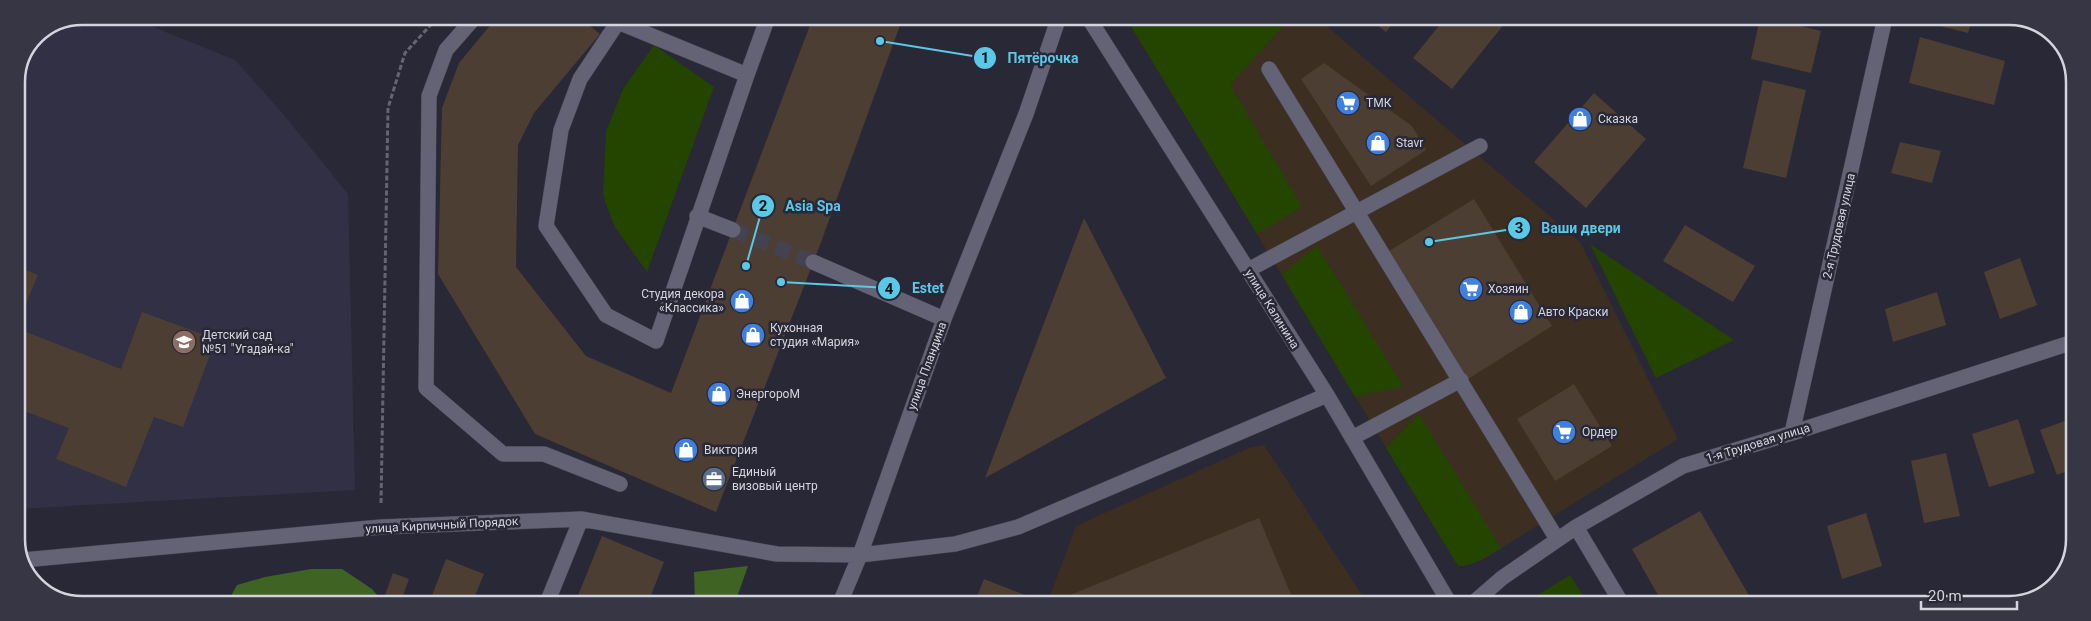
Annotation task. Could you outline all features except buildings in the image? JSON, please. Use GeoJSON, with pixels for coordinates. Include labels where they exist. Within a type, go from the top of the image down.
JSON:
{"type":"FeatureCollection","features":[{"type":"Feature","properties":{"kind":"street"},"geometry":{"type":"LineString","coordinates":[[468,25],[446,50],[429,96],[426,388],[503,454],[544,454],[620,484]]}},
{"type":"Feature","properties":{"kind":"street"},"geometry":{"type":"LineString","coordinates":[[612,25],[580,79],[561,130],[546,226],[606,315],[656,341],[697,216],[765,25]]}},
{"type":"Feature","properties":{"kind":"street"},"geometry":{"type":"LineString","coordinates":[[629,25],[747,75]]}},
{"type":"Feature","properties":{"kind":"street","name":"улица Пландина"},"geometry":{"type":"LineString","coordinates":[[843,596],[860,555],[944,319],[1026,114],[1056,25]]}},
{"type":"Feature","properties":{"kind":"street","name":"улица Калинина"},"geometry":{"type":"LineString","coordinates":[[1092,25],[1327,395],[1445,596]]}},
{"type":"Feature","properties":{"kind":"street","name":"2-я Трудовая улица"},"geometry":{"type":"LineString","coordinates":[[1792,433],[1883,25]]}},
{"type":"Feature","properties":{"kind":"street"},"geometry":{"type":"LineString","coordinates":[[1269,69],[1557,539]]}},
{"type":"Feature","properties":{"kind":"street"},"geometry":{"type":"LineString","coordinates":[[1248,270],[1358,213],[1480,146]]}},
{"type":"Feature","properties":{"kind":"street"},"geometry":{"type":"LineString","coordinates":[[697,216],[733,230]]}},
{"type":"Feature","properties":{"kind":"street"},"geometry":{"type":"LineString","coordinates":[[813,262],[944,319]]}},
{"type":"Feature","properties":{"kind":"street","name":"1-я Трудовая улица"},"geometry":{"type":"LineString","coordinates":[[1481,596],[1502,578],[1576,526],[1683,466],[1792,433],[2066,344]]}},
{"type":"Feature","properties":{"kind":"street"},"geometry":{"type":"LineString","coordinates":[[1352,438],[1461,380]]}},
{"type":"Feature","properties":{"kind":"street","name":"улица Кирпичный Порядок"},"geometry":{"type":"LineString","coordinates":[[29,559],[381,527],[581,519],[777,554],[860,555],[955,544],[1018,527],[1327,395]]}},
{"type":"Feature","properties":{"kind":"street"},"geometry":{"type":"LineString","coordinates":[[550,596],[581,519]]}},
{"type":"Feature","properties":{"kind":"street"},"geometry":{"type":"LineString","coordinates":[[1576,526],[1617,596]]}},
{"type":"Feature","properties":{"kind":"path"},"geometry":{"type":"LineString","coordinates":[[381,527],[388,108],[405,53],[431,25]]}},
{"type":"Feature","properties":{"kind":"shaded area","name":"Детский сад №51 \"Угадай-ка\""},"geometry":{"type":"Polygon","coordinates":[[[148,25],[235,60],[284,115],[348,194],[355,490],[25,508],[25,82],[29,60],[35,50],[50,35],[60,29],[71,26],[148,25]]]}},
{"type":"Feature","properties":{"kind":"shaded area"},"geometry":{"type":"Polygon","coordinates":[[[1130,25],[1325,25],[1580,242],[1678,439],[1482,560],[1458,566],[1130,25]]]}},
{"type":"Feature","properties":{"kind":"shaded area"},"geometry":{"type":"Polygon","coordinates":[[[1264,445],[1363,596],[1050,596],[1076,526],[1249,448],[1264,445]]]}},
{"type":"Feature","properties":{"kind":"green space"},"geometry":{"type":"Polygon","coordinates":[[[1130,25],[1284,25],[1230,85],[1302,207],[1257,234],[1130,25]]]}},
{"type":"Feature","properties":{"kind":"green space"},"geometry":{"type":"Polygon","coordinates":[[[654,45],[714,87],[647,272],[615,227],[603,196],[606,132],[623,89],[654,45]]]}},
{"type":"Feature","properties":{"kind":"green space"},"geometry":{"type":"Polygon","coordinates":[[[1590,244],[1734,340],[1656,378],[1590,244]]]}},
{"type":"Feature","properties":{"kind":"green space"},"geometry":{"type":"Polygon","coordinates":[[[1317,246],[1403,386],[1355,397],[1282,275],[1317,246]]]}},
{"type":"Feature","properties":{"kind":"green space"},"geometry":{"type":"Polygon","coordinates":[[[1419,414],[1501,548],[1486,557],[1464,566],[1458,566],[1386,448],[1419,414]]]}},
{"type":"Feature","properties":{"kind":"green space"},"geometry":{"type":"Polygon","coordinates":[[[748,566],[737,596],[695,596],[694,572],[748,566]]]}},
{"type":"Feature","properties":{"kind":"green space"},"geometry":{"type":"Polygon","coordinates":[[[311,569],[342,569],[372,589],[378,596],[231,596],[237,585],[265,577],[311,569]]]}},
{"type":"Feature","properties":{"kind":"green space"},"geometry":{"type":"Polygon","coordinates":[[[1570,575],[1583,596],[1536,596],[1570,575]]]}},
{"type":"Feature","properties":{"kind":"tunnel"},"geometry":{"type":"LineString","coordinates":[[733,230],[813,262]]}},
{"type":"Feature","properties":{"kind":"place","name":"Пятёрочка"},"geometry":{"type":"Point","coordinates":[880,41]}},
{"type":"Feature","properties":{"kind":"place","name":"ТМК"},"geometry":{"type":"Point","coordinates":[1348,103]}},
{"type":"Feature","properties":{"kind":"place","name":"Сказка"},"geometry":{"type":"Point","coordinates":[1580,119]}},
{"type":"Feature","properties":{"kind":"place","name":"Stavr"},"geometry":{"type":"Point","coordinates":[1378,143]}},
{"type":"Feature","properties":{"kind":"place","name":"Ваши двери"},"geometry":{"type":"Point","coordinates":[1429,242]}},
{"type":"Feature","properties":{"kind":"place","name":"Asia Spa"},"geometry":{"type":"Point","coordinates":[746,266]}},
{"type":"Feature","properties":{"kind":"place","name":"Estet"},"geometry":{"type":"Point","coordinates":[781,282]}},
{"type":"Feature","properties":{"kind":"place","name":"Хозяин"},"geometry":{"type":"Point","coordinates":[1471,289]}},
{"type":"Feature","properties":{"kind":"place","name":"Студия декора «Классика»"},"geometry":{"type":"Point","coordinates":[742,301]}},
{"type":"Feature","properties":{"kind":"place","name":"Авто Краски"},"geometry":{"type":"Point","coordinates":[1521,312]}},
{"type":"Feature","properties":{"kind":"place","name":"Кухонная студия «Мария»"},"geometry":{"type":"Point","coordinates":[753,335]}},
{"type":"Feature","properties":{"kind":"place","name":"Детский сад №51 \"Угадай-ка\""},"geometry":{"type":"Point","coordinates":[184,342]}},
{"type":"Feature","properties":{"kind":"place","name":"ЭнергороМ"},"geometry":{"type":"Point","coordinates":[719,394]}},
{"type":"Feature","properties":{"kind":"place","name":"Ордер"},"geometry":{"type":"Point","coordinates":[1564,432]}},
{"type":"Feature","properties":{"kind":"place","name":"Виктория"},"geometry":{"type":"Point","coordinates":[686,450]}},
{"type":"Feature","properties":{"kind":"place","name":"Единый визовый центр"},"geometry":{"type":"Point","coordinates":[714,479]}}]}
